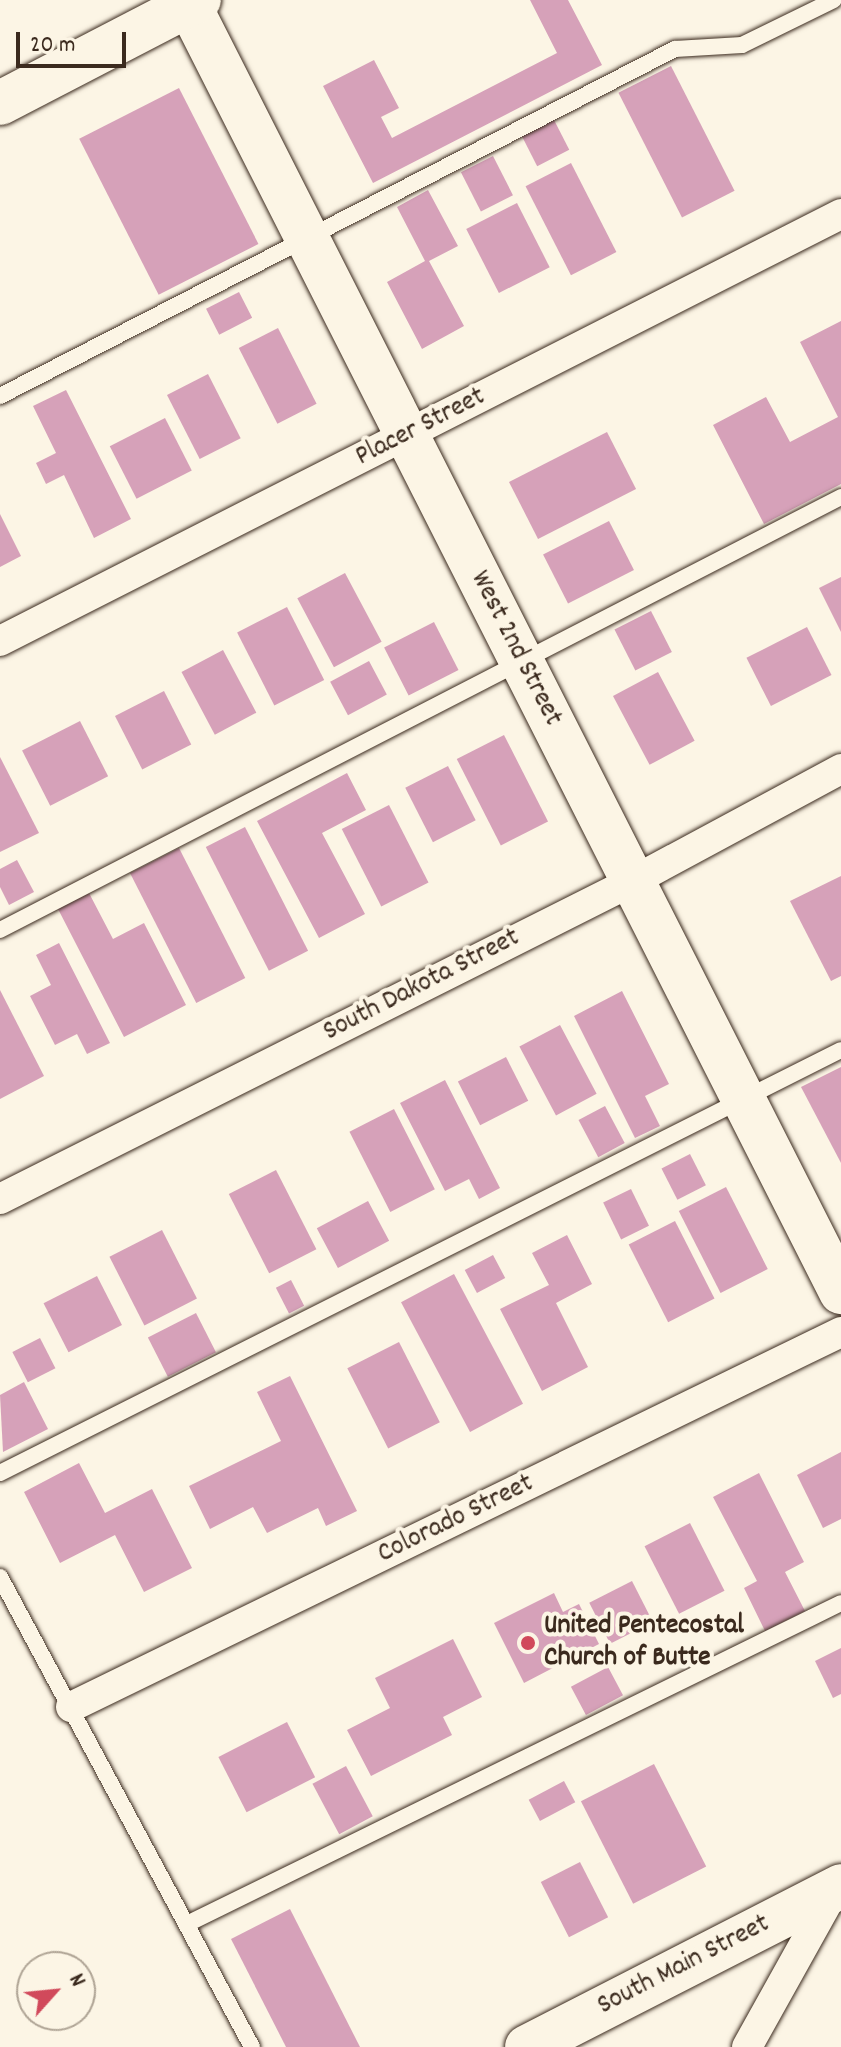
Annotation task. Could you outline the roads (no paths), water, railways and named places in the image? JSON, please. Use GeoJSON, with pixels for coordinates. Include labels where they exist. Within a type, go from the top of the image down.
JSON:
{"type":"FeatureCollection","features":[{"type":"Feature","properties":{"kind":"street","name":"West 2nd Street"},"geometry":{"type":"LineString","coordinates":[[192,2],[307,238],[841,1292]]}},
{"type":"Feature","properties":{"kind":"street"},"geometry":{"type":"LineString","coordinates":[[0,103],[192,2]]}},
{"type":"Feature","properties":{"kind":"street","name":"Placer Street"},"geometry":{"type":"LineString","coordinates":[[0,641],[841,214]]}},
{"type":"Feature","properties":{"kind":"street","name":"South Dakota Street"},"geometry":{"type":"LineString","coordinates":[[0,1199],[633,881],[841,769]]}},
{"type":"Feature","properties":{"kind":"street","name":"Colorado Street"},"geometry":{"type":"LineString","coordinates":[[71,1707],[841,1332]]}},
{"type":"Feature","properties":{"kind":"street"},"geometry":{"type":"LineString","coordinates":[[747,2047],[838,1888]]}},
{"type":"Feature","properties":{"kind":"street","name":"South Main Street"},"geometry":{"type":"LineString","coordinates":[[527,2047],[838,1888]]}},
{"type":"Feature","properties":{"kind":"lane"},"geometry":{"type":"LineString","coordinates":[[0,396],[675,49],[742,45],[834,0]]}},
{"type":"Feature","properties":{"kind":"lane"},"geometry":{"type":"LineString","coordinates":[[0,930],[841,497]]}},
{"type":"Feature","properties":{"kind":"lane"},"geometry":{"type":"LineString","coordinates":[[0,1473],[841,1050]]}},
{"type":"Feature","properties":{"kind":"lane"},"geometry":{"type":"LineString","coordinates":[[0,1577],[189,1923],[252,2047]]}},
{"type":"Feature","properties":{"kind":"lane"},"geometry":{"type":"LineString","coordinates":[[189,1923],[841,1603]]}},
{"type":"Feature","properties":{"kind":"place","name":"United Pentecostal Church of Butte"},"geometry":{"type":"Point","coordinates":[528,1643]}}]}
